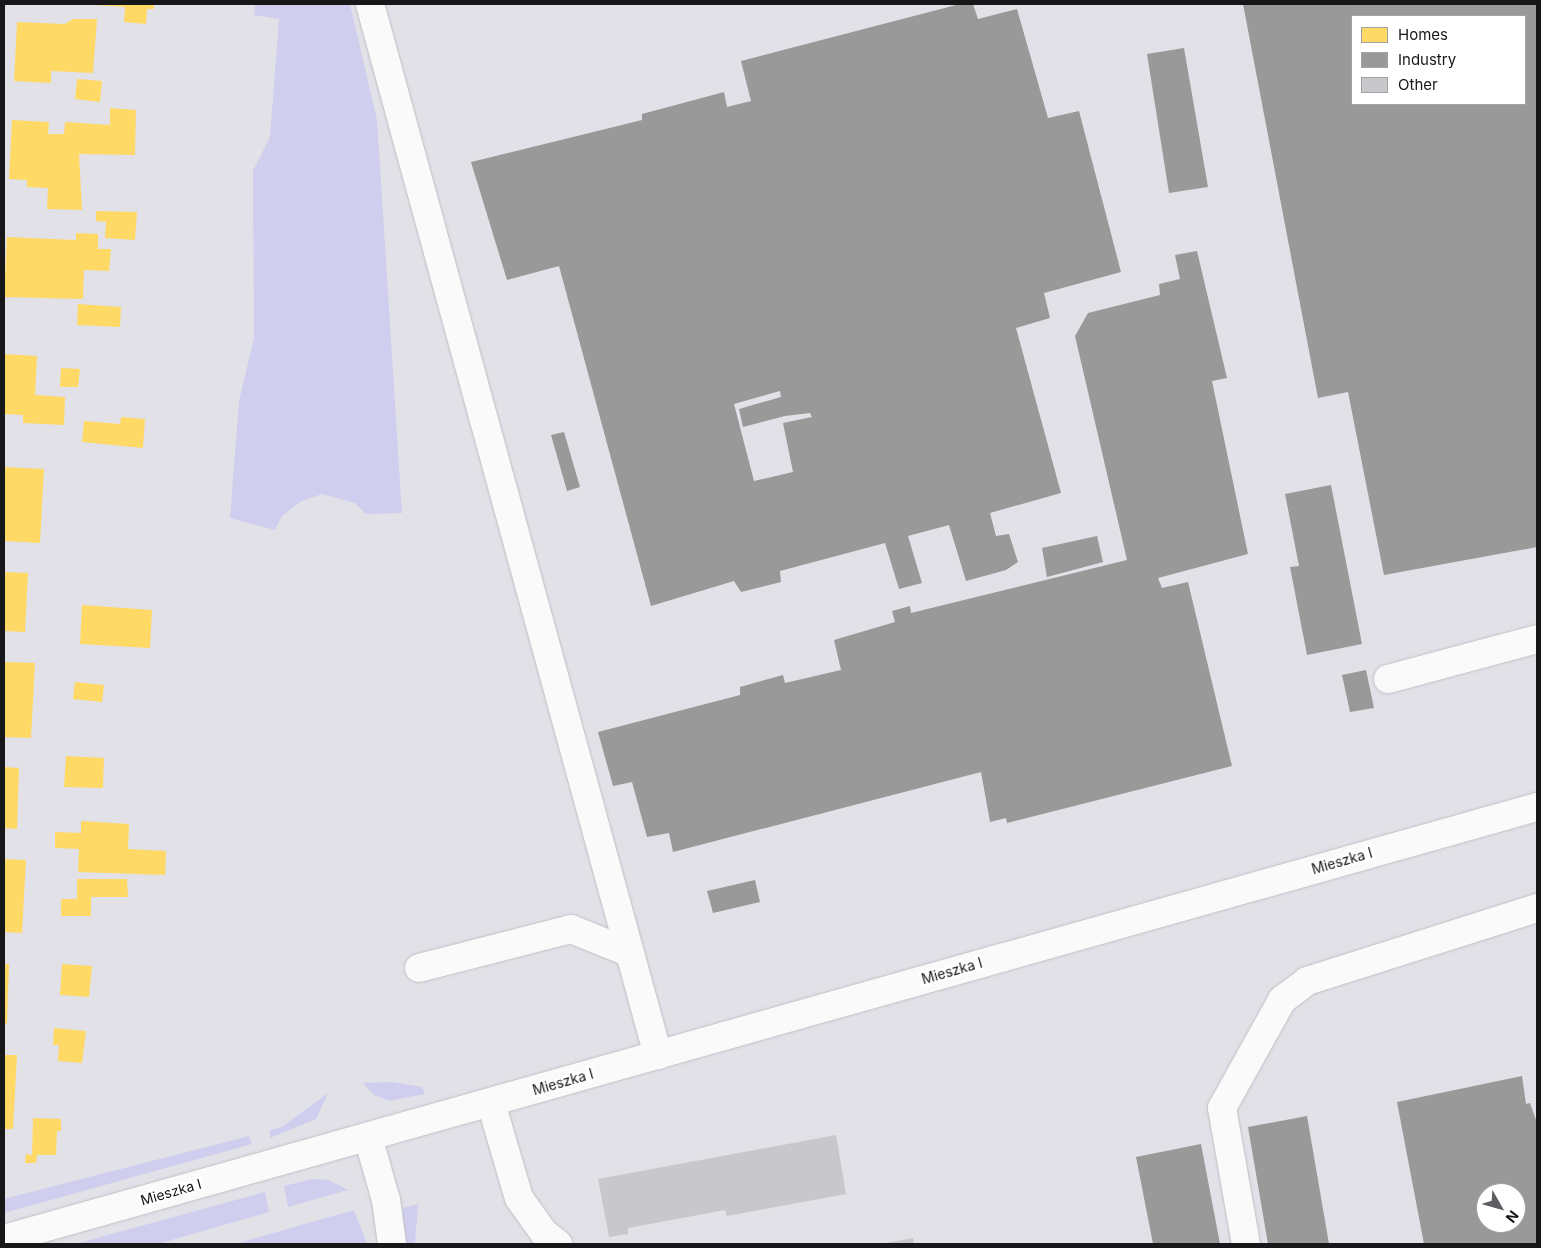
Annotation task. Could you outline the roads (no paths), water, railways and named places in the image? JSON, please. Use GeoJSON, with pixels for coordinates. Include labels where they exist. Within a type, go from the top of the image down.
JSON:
{"type":"FeatureCollection","features":[{"type":"Feature","properties":{"kind":"street"},"geometry":{"type":"LineString","coordinates":[[370,4],[628,952],[658,1055]]}},
{"type":"Feature","properties":{"kind":"street"},"geometry":{"type":"LineString","coordinates":[[1388,679],[1537,639]]}},
{"type":"Feature","properties":{"kind":"street","name":"Mieszka I"},"geometry":{"type":"LineString","coordinates":[[4,1239],[1537,807]]}},
{"type":"Feature","properties":{"kind":"street"},"geometry":{"type":"LineString","coordinates":[[1246,1244],[1222,1108],[1282,1000],[1308,981],[1537,908]]}},
{"type":"Feature","properties":{"kind":"street"},"geometry":{"type":"LineString","coordinates":[[419,968],[571,929],[628,952]]}},
{"type":"Feature","properties":{"kind":"street"},"geometry":{"type":"LineString","coordinates":[[492,1103],[519,1198],[544,1233],[558,1244]]}},
{"type":"Feature","properties":{"kind":"street"},"geometry":{"type":"LineString","coordinates":[[368,1137],[386,1200],[392,1244]]}}]}
